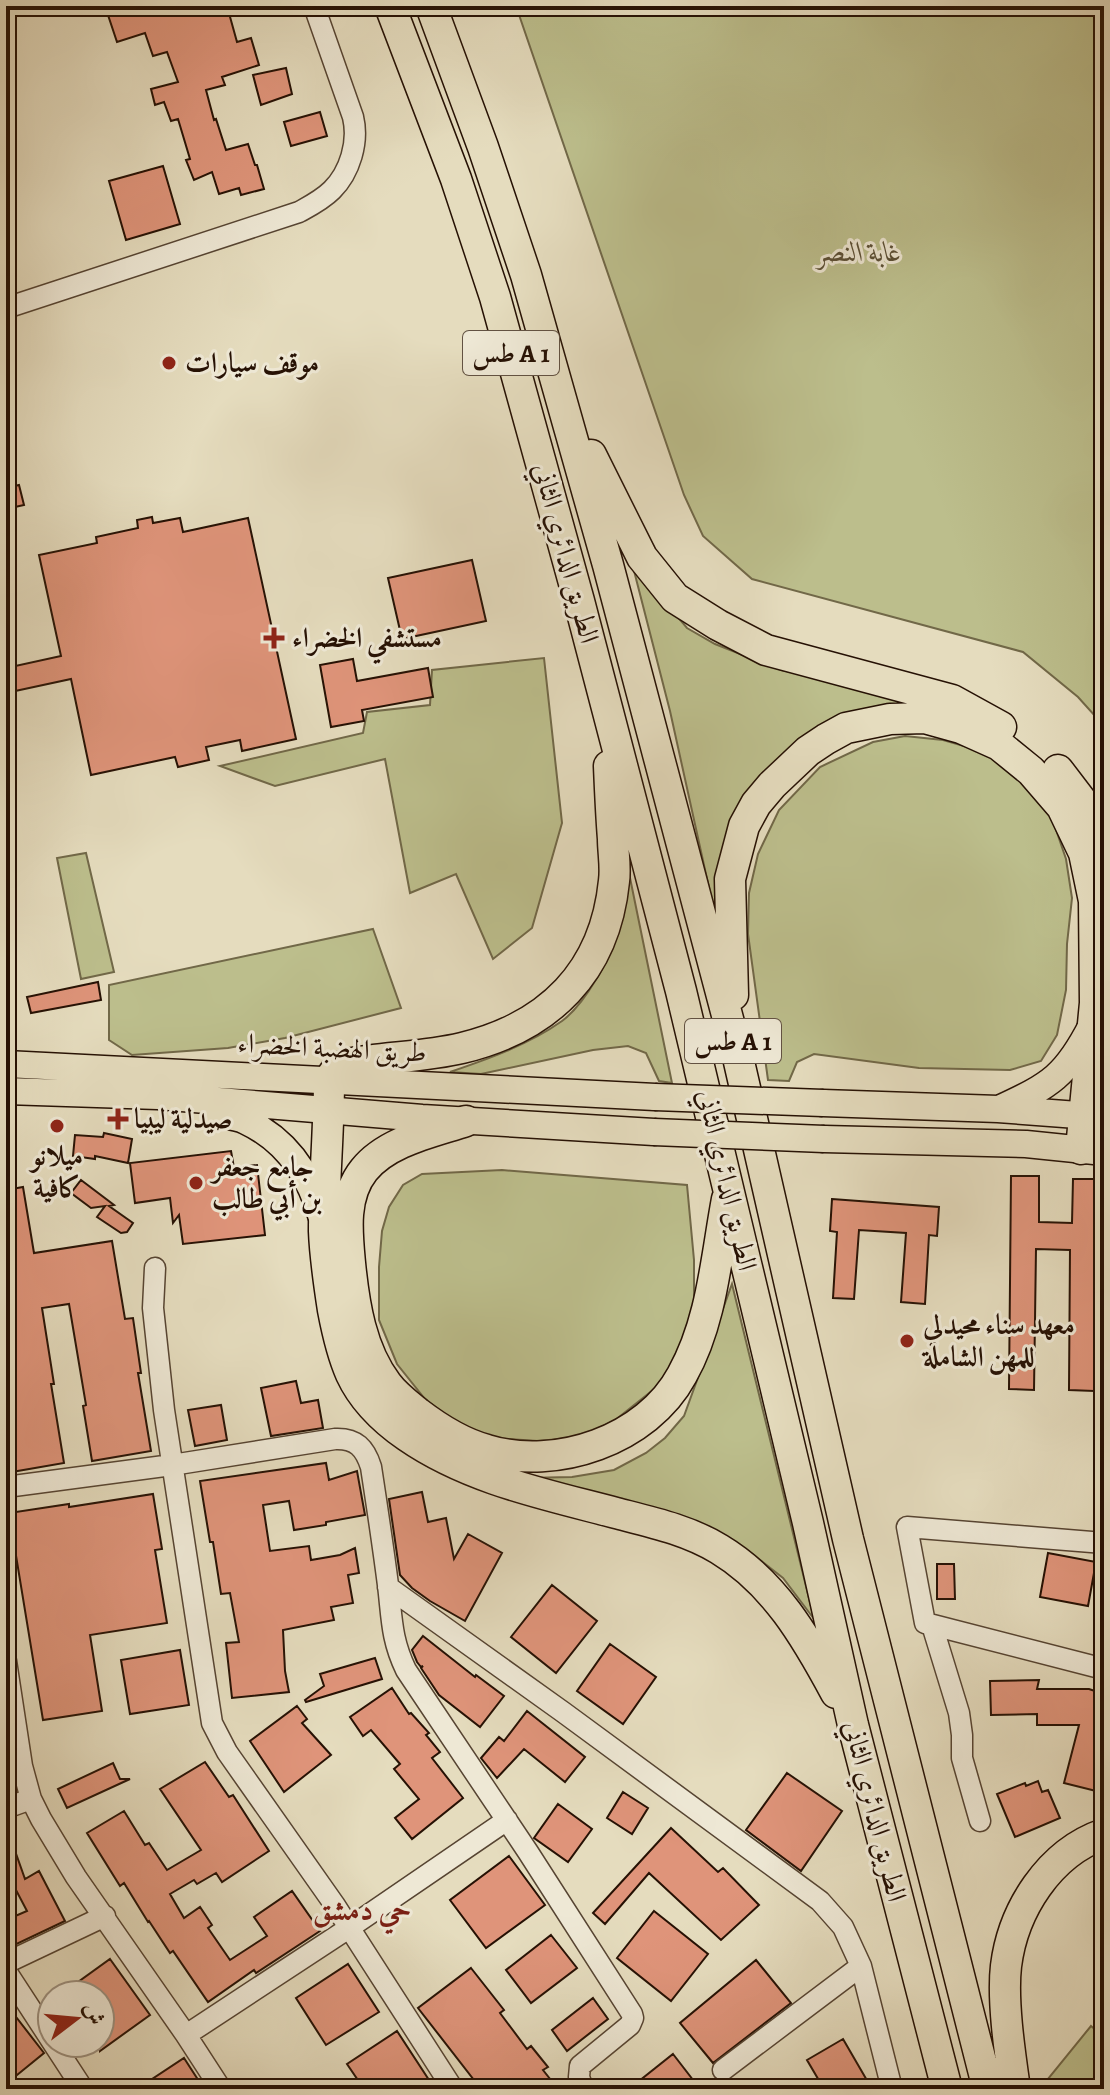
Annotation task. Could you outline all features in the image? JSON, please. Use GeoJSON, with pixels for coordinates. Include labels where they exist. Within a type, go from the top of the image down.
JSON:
{"type":"FeatureCollection","features":[{"type":"Feature","properties":{"kind":"highway","name":"الطريق الدائري الثاني"},"geometry":{"type":"LineString","coordinates":[[390,6],[456,179],[495,297],[607,708],[681,991],[853,1725],[947,2089]]}},
{"type":"Feature","properties":{"kind":"highway","name":"الطريق الدائري الثاني"},"geometry":{"type":"LineString","coordinates":[[431,6],[526,275],[608,565],[737,1053],[848,1539],[988,2089]]}},
{"type":"Feature","properties":{"kind":"highway"},"geometry":{"type":"LineString","coordinates":[[559,392],[642,557],[675,598],[766,650],[952,700],[1014,734],[1053,764],[1084,804],[1104,851]]}},
{"type":"Feature","properties":{"kind":"highway"},"geometry":{"type":"LineString","coordinates":[[607,708],[615,878],[608,921],[583,971],[565,994],[532,1021],[494,1039],[432,1054],[347,1064],[336,1070],[329,1080],[324,1231],[335,1322],[356,1383],[381,1416],[442,1458],[502,1482],[679,1530],[718,1548],[752,1572],[782,1606],[810,1646],[853,1725]]}},
{"type":"Feature","properties":{"kind":"highway"},"geometry":{"type":"LineString","coordinates":[[737,1053],[730,879],[744,826],[756,804],[808,751],[846,728],[890,719],[925,718],[961,728],[999,745],[1031,771],[1062,807],[1084,853],[1094,901],[1092,1151]]}},
{"type":"Feature","properties":{"kind":"highway"},"geometry":{"type":"LineString","coordinates":[[466,1121],[400,1144],[375,1158],[364,1169],[348,1203],[348,1244],[353,1294],[363,1335],[385,1382],[402,1400],[443,1431],[489,1451],[539,1456],[587,1449],[630,1428],[663,1400],[680,1379],[706,1318],[729,1190]]}},
{"type":"Feature","properties":{"kind":"highway"},"geometry":{"type":"LineString","coordinates":[[1015,2089],[1006,1993],[1006,1967],[1012,1937],[1023,1909],[1049,1871],[1078,1847],[1104,1834]]}},
{"type":"Feature","properties":{"kind":"main road"},"geometry":{"type":"LineString","coordinates":[[998,1109],[1056,1077],[1078,1051],[1093,1022]]}},
{"type":"Feature","properties":{"kind":"main road","name":"طريق الهضبة الخضراء"},"geometry":{"type":"LineString","coordinates":[[6,1064],[655,1097],[998,1109],[1094,1116]]}},
{"type":"Feature","properties":{"kind":"main road"},"geometry":{"type":"LineString","coordinates":[[6,1091],[158,1096],[466,1121],[654,1132],[1026,1144],[1092,1151]]}},
{"type":"Feature","properties":{"kind":"main road"},"geometry":{"type":"LineString","coordinates":[[121,1095],[236,1118],[273,1138],[290,1153],[306,1175],[324,1231]]}},
{"type":"Feature","properties":{"kind":"street"},"geometry":{"type":"LineString","coordinates":[[6,308],[299,212],[334,188],[350,158],[356,129],[314,6]]}},
{"type":"Feature","properties":{"kind":"street"},"geometry":{"type":"LineString","coordinates":[[155,1268],[153,1308],[164,1410],[216,1732],[349,1928],[453,2089]]}},
{"type":"Feature","properties":{"kind":"street"},"geometry":{"type":"LineString","coordinates":[[6,1487],[335,1439],[354,1442],[364,1450],[371,1467],[393,1637],[406,1670],[632,2014],[630,2025],[580,2066],[579,2077],[583,2089]]}},
{"type":"Feature","properties":{"kind":"street"},"geometry":{"type":"LineString","coordinates":[[1104,1543],[907,1527],[925,1623],[1104,1669]]}},
{"type":"Feature","properties":{"kind":"street"},"geometry":{"type":"LineString","coordinates":[[388,1587],[820,1901],[843,1927],[861,1966],[892,2089]]}},
{"type":"Feature","properties":{"kind":"street"},"geometry":{"type":"LineString","coordinates":[[932,1625],[959,1713],[962,1758],[980,1821]]}},
{"type":"Feature","properties":{"kind":"street"},"geometry":{"type":"LineString","coordinates":[[6,1661],[22,1766],[31,1799],[41,1819],[76,1877],[221,2089]]}},
{"type":"Feature","properties":{"kind":"street"},"geometry":{"type":"LineString","coordinates":[[6,1808],[31,1799]]}},
{"type":"Feature","properties":{"kind":"street"},"geometry":{"type":"LineString","coordinates":[[186,2035],[507,1820]]}},
{"type":"Feature","properties":{"kind":"street"},"geometry":{"type":"LineString","coordinates":[[6,1963],[105,1916]]}},
{"type":"Feature","properties":{"kind":"street"},"geometry":{"type":"LineString","coordinates":[[723,2070],[861,1966]]}},
{"type":"Feature","properties":{"kind":"street"},"geometry":{"type":"LineString","coordinates":[[6,1971],[83,2089]]}},
{"type":"Feature","properties":{"kind":"green space","name":"غابة النصر"},"geometry":{"type":"Polygon","coordinates":[[[516,6],[1104,6],[1104,726],[1078,697],[1023,652],[752,579],[703,536],[684,495],[516,6]]]}},
{"type":"Feature","properties":{"kind":"green space"},"geometry":{"type":"Polygon","coordinates":[[[632,563],[687,628],[715,644],[781,670],[951,710],[852,719],[730,849],[715,915],[670,711],[632,563]]]}},
{"type":"Feature","properties":{"kind":"green space"},"geometry":{"type":"Polygon","coordinates":[[[544,658],[562,823],[532,928],[493,959],[456,874],[410,893],[385,759],[275,786],[220,766],[363,733],[367,712],[430,705],[432,670],[544,658]]]}},
{"type":"Feature","properties":{"kind":"green space"},"geometry":{"type":"Polygon","coordinates":[[[905,736],[943,740],[978,750],[1005,766],[1034,793],[1051,815],[1066,859],[1072,898],[1066,990],[1057,1035],[1041,1061],[1010,1070],[919,1068],[814,1054],[797,1062],[789,1081],[768,1080],[748,934],[749,893],[758,854],[779,810],[820,767],[873,742],[905,736]]]}},
{"type":"Feature","properties":{"kind":"green space"},"geometry":{"type":"Polygon","coordinates":[[[86,853],[114,972],[81,979],[57,858],[86,853]]]}},
{"type":"Feature","properties":{"kind":"green space"},"geometry":{"type":"Polygon","coordinates":[[[629,873],[672,1083],[659,1081],[646,1053],[628,1046],[593,1050],[481,1074],[450,1072],[522,1044],[571,1014],[611,952],[621,921],[629,873]]]}},
{"type":"Feature","properties":{"kind":"green space"},"geometry":{"type":"Polygon","coordinates":[[[373,929],[401,1008],[285,1038],[228,1048],[132,1055],[109,1040],[109,985],[373,929]]]}},
{"type":"Feature","properties":{"kind":"green space"},"geometry":{"type":"Polygon","coordinates":[[[502,1170],[687,1185],[694,1260],[694,1309],[682,1349],[658,1386],[614,1421],[580,1437],[538,1441],[492,1438],[457,1423],[425,1399],[397,1364],[379,1320],[382,1231],[389,1207],[403,1185],[422,1174],[502,1170]]]}},
{"type":"Feature","properties":{"kind":"green space"},"geometry":{"type":"Polygon","coordinates":[[[732,1284],[814,1619],[783,1578],[750,1552],[707,1527],[523,1478],[572,1477],[614,1470],[646,1453],[665,1438],[684,1416],[732,1284]]]}},
{"type":"Feature","properties":{"kind":"green space"},"geometry":{"type":"Polygon","coordinates":[[[1091,2026],[1104,2037],[1104,2089],[1048,2089],[1043,2085],[1091,2026]]]}},
{"type":"Feature","properties":{"kind":"building"},"geometry":{"type":"Polygon","coordinates":[[[105,6],[163,6],[166,15],[197,6],[227,6],[237,42],[251,38],[259,65],[222,77],[225,85],[206,90],[226,150],[248,144],[264,189],[241,195],[239,188],[219,194],[212,172],[194,180],[186,160],[190,159],[178,119],[171,121],[164,102],[155,105],[151,89],[178,82],[167,52],[153,56],[145,33],[117,42],[105,6]]]}},
{"type":"Feature","properties":{"kind":"building"},"geometry":{"type":"Polygon","coordinates":[[[286,68],[292,94],[261,105],[253,75],[286,68]]]}},
{"type":"Feature","properties":{"kind":"building"},"geometry":{"type":"Polygon","coordinates":[[[320,112],[327,136],[291,146],[284,122],[320,112]]]}},
{"type":"Feature","properties":{"kind":"building"},"geometry":{"type":"Polygon","coordinates":[[[163,166],[180,224],[126,240],[109,181],[163,166]]]}},
{"type":"Feature","properties":{"kind":"building"},"geometry":{"type":"Polygon","coordinates":[[[19,485],[24,505],[6,509],[6,488],[19,485]]]}},
{"type":"Feature","properties":{"kind":"building"},"geometry":{"type":"Polygon","coordinates":[[[152,517],[153,523],[180,518],[183,532],[248,518],[296,739],[242,751],[240,740],[206,747],[209,760],[178,767],[175,757],[91,775],[71,679],[6,693],[6,668],[61,656],[39,555],[97,543],[96,537],[138,528],[137,520],[152,517]]]}},
{"type":"Feature","properties":{"kind":"building"},"geometry":{"type":"Polygon","coordinates":[[[472,560],[486,621],[402,639],[388,578],[472,560]]]}},
{"type":"Feature","properties":{"kind":"building"},"geometry":{"type":"Polygon","coordinates":[[[353,659],[357,681],[428,668],[433,697],[362,710],[364,721],[331,727],[320,665],[353,659]]]}},
{"type":"Feature","properties":{"kind":"building"},"geometry":{"type":"Polygon","coordinates":[[[98,982],[101,1000],[31,1013],[27,997],[98,982]]]}},
{"type":"Feature","properties":{"kind":"building"},"geometry":{"type":"Polygon","coordinates":[[[104,1133],[132,1139],[128,1163],[95,1156],[95,1159],[73,1156],[75,1135],[103,1137],[104,1133]]]}},
{"type":"Feature","properties":{"kind":"building","name":"جامع جعفر بن أبي طالب"},"geometry":{"type":"Polygon","coordinates":[[[231,1151],[234,1168],[257,1165],[265,1235],[183,1244],[179,1215],[173,1223],[170,1198],[135,1203],[130,1163],[231,1151]]]}},
{"type":"Feature","properties":{"kind":"building"},"geometry":{"type":"Polygon","coordinates":[[[1011,1176],[1039,1176],[1039,1222],[1072,1223],[1073,1179],[1096,1179],[1095,1227],[1104,1227],[1104,1249],[1096,1249],[1094,1391],[1069,1390],[1070,1250],[1036,1249],[1034,1390],[1009,1389],[1011,1176]]]}},
{"type":"Feature","properties":{"kind":"building"},"geometry":{"type":"Polygon","coordinates":[[[81,1180],[133,1223],[127,1232],[121,1233],[97,1217],[105,1206],[91,1208],[71,1193],[81,1180]]]}},
{"type":"Feature","properties":{"kind":"building"},"geometry":{"type":"Polygon","coordinates":[[[23,1187],[34,1253],[112,1241],[125,1319],[133,1318],[141,1373],[138,1373],[151,1451],[92,1461],[69,1304],[42,1308],[64,1463],[6,1473],[6,1190],[23,1187]]]}},
{"type":"Feature","properties":{"kind":"building"},"geometry":{"type":"Polygon","coordinates":[[[832,1199],[939,1207],[937,1236],[929,1235],[925,1304],[901,1302],[906,1233],[859,1230],[854,1299],[833,1298],[837,1232],[830,1231],[832,1199]]]}},
{"type":"Feature","properties":{"kind":"building"},"geometry":{"type":"Polygon","coordinates":[[[296,1381],[301,1403],[318,1400],[323,1428],[271,1436],[261,1388],[296,1381]]]}},
{"type":"Feature","properties":{"kind":"building"},"geometry":{"type":"Polygon","coordinates":[[[221,1405],[227,1440],[195,1446],[188,1410],[221,1405]]]}},
{"type":"Feature","properties":{"kind":"building"},"geometry":{"type":"Polygon","coordinates":[[[326,1463],[329,1480],[357,1471],[365,1515],[294,1530],[289,1501],[263,1505],[270,1551],[309,1546],[311,1560],[340,1555],[355,1548],[359,1573],[348,1575],[353,1603],[331,1607],[334,1620],[283,1630],[289,1692],[232,1698],[226,1643],[239,1642],[230,1593],[221,1594],[200,1481],[326,1463]]]}},
{"type":"Feature","properties":{"kind":"building"},"geometry":{"type":"Polygon","coordinates":[[[422,1492],[428,1522],[446,1518],[454,1559],[468,1534],[502,1553],[465,1621],[430,1601],[400,1575],[389,1499],[422,1492]]]}},
{"type":"Feature","properties":{"kind":"building"},"geometry":{"type":"Polygon","coordinates":[[[153,1494],[162,1549],[155,1550],[167,1623],[90,1635],[102,1711],[43,1720],[9,1513],[153,1494]]]}},
{"type":"Feature","properties":{"kind":"building"},"geometry":{"type":"Polygon","coordinates":[[[1048,1553],[1096,1562],[1088,1606],[1040,1597],[1048,1553]]]}},
{"type":"Feature","properties":{"kind":"building"},"geometry":{"type":"Polygon","coordinates":[[[937,1564],[954,1564],[955,1599],[937,1599],[937,1564]]]}},
{"type":"Feature","properties":{"kind":"building"},"geometry":{"type":"Polygon","coordinates":[[[552,1585],[597,1621],[556,1673],[511,1637],[552,1585]]]}},
{"type":"Feature","properties":{"kind":"building"},"geometry":{"type":"Polygon","coordinates":[[[423,1636],[504,1696],[480,1727],[439,1695],[421,1668],[423,1666],[417,1662],[412,1650],[423,1636]]]}},
{"type":"Feature","properties":{"kind":"building"},"geometry":{"type":"Polygon","coordinates":[[[610,1644],[656,1677],[623,1724],[577,1691],[610,1644]]]}},
{"type":"Feature","properties":{"kind":"building"},"geometry":{"type":"Polygon","coordinates":[[[180,1650],[189,1705],[130,1714],[121,1660],[180,1650]]]}},
{"type":"Feature","properties":{"kind":"building"},"geometry":{"type":"Polygon","coordinates":[[[375,1658],[382,1679],[306,1702],[324,1686],[320,1674],[375,1658]]]}},
{"type":"Feature","properties":{"kind":"building"},"geometry":{"type":"Polygon","coordinates":[[[1039,1680],[1037,1689],[1089,1689],[1104,1694],[1104,1793],[1064,1783],[1079,1725],[1037,1725],[1037,1714],[991,1715],[990,1681],[1039,1680]]]}},
{"type":"Feature","properties":{"kind":"building"},"geometry":{"type":"Polygon","coordinates":[[[392,1688],[409,1714],[429,1733],[426,1735],[440,1752],[432,1758],[463,1798],[412,1839],[395,1818],[419,1799],[394,1769],[400,1764],[371,1730],[363,1736],[350,1717],[392,1688]]]}},
{"type":"Feature","properties":{"kind":"building"},"geometry":{"type":"Polygon","coordinates":[[[297,1706],[307,1719],[302,1723],[331,1755],[284,1792],[250,1741],[297,1706]]]}},
{"type":"Feature","properties":{"kind":"building"},"geometry":{"type":"Polygon","coordinates":[[[527,1711],[585,1757],[565,1782],[524,1749],[497,1778],[481,1758],[499,1737],[504,1741],[527,1711]]]}},
{"type":"Feature","properties":{"kind":"building"},"geometry":{"type":"Polygon","coordinates":[[[205,1762],[229,1797],[233,1795],[269,1851],[222,1882],[216,1873],[197,1884],[194,1880],[170,1894],[184,1918],[200,1907],[212,1925],[208,1928],[230,1960],[267,1936],[254,1917],[292,1891],[320,1931],[208,2002],[173,1951],[170,1953],[148,1922],[124,1883],[120,1886],[87,1833],[124,1811],[145,1845],[149,1843],[167,1870],[201,1850],[160,1789],[205,1762]]]}},
{"type":"Feature","properties":{"kind":"building"},"geometry":{"type":"Polygon","coordinates":[[[113,1763],[120,1779],[130,1779],[67,1808],[58,1789],[113,1763]]]}},
{"type":"Feature","properties":{"kind":"building"},"geometry":{"type":"Polygon","coordinates":[[[787,1773],[842,1811],[801,1871],[746,1830],[787,1773]]]}},
{"type":"Feature","properties":{"kind":"building"},"geometry":{"type":"Polygon","coordinates":[[[1038,1781],[1042,1792],[1048,1790],[1060,1818],[1015,1837],[997,1794],[1038,1781]]]}},
{"type":"Feature","properties":{"kind":"building"},"geometry":{"type":"Polygon","coordinates":[[[623,1792],[648,1808],[632,1834],[607,1818],[623,1792]]]}},
{"type":"Feature","properties":{"kind":"building"},"geometry":{"type":"Polygon","coordinates":[[[558,1804],[592,1829],[568,1862],[534,1838],[558,1804]]]}},
{"type":"Feature","properties":{"kind":"building"},"geometry":{"type":"Polygon","coordinates":[[[671,1828],[718,1872],[723,1868],[759,1905],[721,1940],[649,1873],[605,1924],[593,1913],[671,1828]]]}},
{"type":"Feature","properties":{"kind":"building"},"geometry":{"type":"Polygon","coordinates":[[[8,1831],[25,1879],[39,1871],[65,1921],[6,1949],[6,1920],[27,1911],[6,1871],[8,1831]]]}},
{"type":"Feature","properties":{"kind":"building"},"geometry":{"type":"Polygon","coordinates":[[[509,1856],[545,1905],[486,1948],[450,1900],[509,1856]]]}},
{"type":"Feature","properties":{"kind":"building"},"geometry":{"type":"Polygon","coordinates":[[[654,1911],[708,1954],[671,2001],[617,1958],[654,1911]]]}},
{"type":"Feature","properties":{"kind":"building"},"geometry":{"type":"Polygon","coordinates":[[[551,1935],[577,1968],[531,2003],[506,1970],[551,1935]]]}},
{"type":"Feature","properties":{"kind":"building"},"geometry":{"type":"Polygon","coordinates":[[[110,1959],[150,2015],[116,2039],[116,1979],[82,1979],[110,1959]]]}},
{"type":"Feature","properties":{"kind":"building"},"geometry":{"type":"Polygon","coordinates":[[[756,1960],[791,2003],[713,2063],[680,2023],[756,1960]]]}},
{"type":"Feature","properties":{"kind":"building"},"geometry":{"type":"Polygon","coordinates":[[[348,1964],[379,2012],[326,2045],[296,1998],[348,1964]]]}},
{"type":"Feature","properties":{"kind":"building"},"geometry":{"type":"Polygon","coordinates":[[[471,1968],[504,2010],[500,2013],[527,2049],[531,2046],[548,2067],[543,2070],[558,2089],[481,2089],[418,2008],[471,1968]]]}},
{"type":"Feature","properties":{"kind":"building"},"geometry":{"type":"Polygon","coordinates":[[[593,1998],[608,2019],[567,2051],[552,2030],[593,1998]]]}},
{"type":"Feature","properties":{"kind":"building"},"geometry":{"type":"Polygon","coordinates":[[[6,2004],[36,2043],[37,2059],[6,2084],[6,2004]]]}},
{"type":"Feature","properties":{"kind":"building"},"geometry":{"type":"Polygon","coordinates":[[[397,2031],[429,2080],[416,2089],[364,2089],[347,2064],[397,2031]]]}},
{"type":"Feature","properties":{"kind":"building"},"geometry":{"type":"Polygon","coordinates":[[[843,2039],[872,2089],[824,2089],[807,2060],[843,2039]]]}},
{"type":"Feature","properties":{"kind":"building"},"geometry":{"type":"Polygon","coordinates":[[[673,2054],[700,2089],[629,2089],[673,2054]]]}},
{"type":"Feature","properties":{"kind":"building"},"geometry":{"type":"Polygon","coordinates":[[[184,2058],[204,2089],[137,2089],[184,2058]]]}},
{"type":"Feature","properties":{"kind":"place","name":"موقف سيارات"},"geometry":{"type":"Point","coordinates":[169,363]}},
{"type":"Feature","properties":{"kind":"place","name":"مستشفي الخضراء"},"geometry":{"type":"Point","coordinates":[274,638]}},
{"type":"Feature","properties":{"kind":"place","name":"صيدلية ليبيا"},"geometry":{"type":"Point","coordinates":[118,1119]}},
{"type":"Feature","properties":{"kind":"place","name":"ميلانو كافية"},"geometry":{"type":"Point","coordinates":[57,1126]}},
{"type":"Feature","properties":{"kind":"place","name":"جامع جعفر بن أبي طالب"},"geometry":{"type":"Point","coordinates":[196,1183]}},
{"type":"Feature","properties":{"kind":"place","name":"معهد سناء محيدلي للمهن الشاملة"},"geometry":{"type":"Point","coordinates":[907,1341]}},
{"type":"Feature","properties":{"kind":"district","name":"حي دمشق"},"geometry":{"type":"Point","coordinates":[362,1910]}}]}
